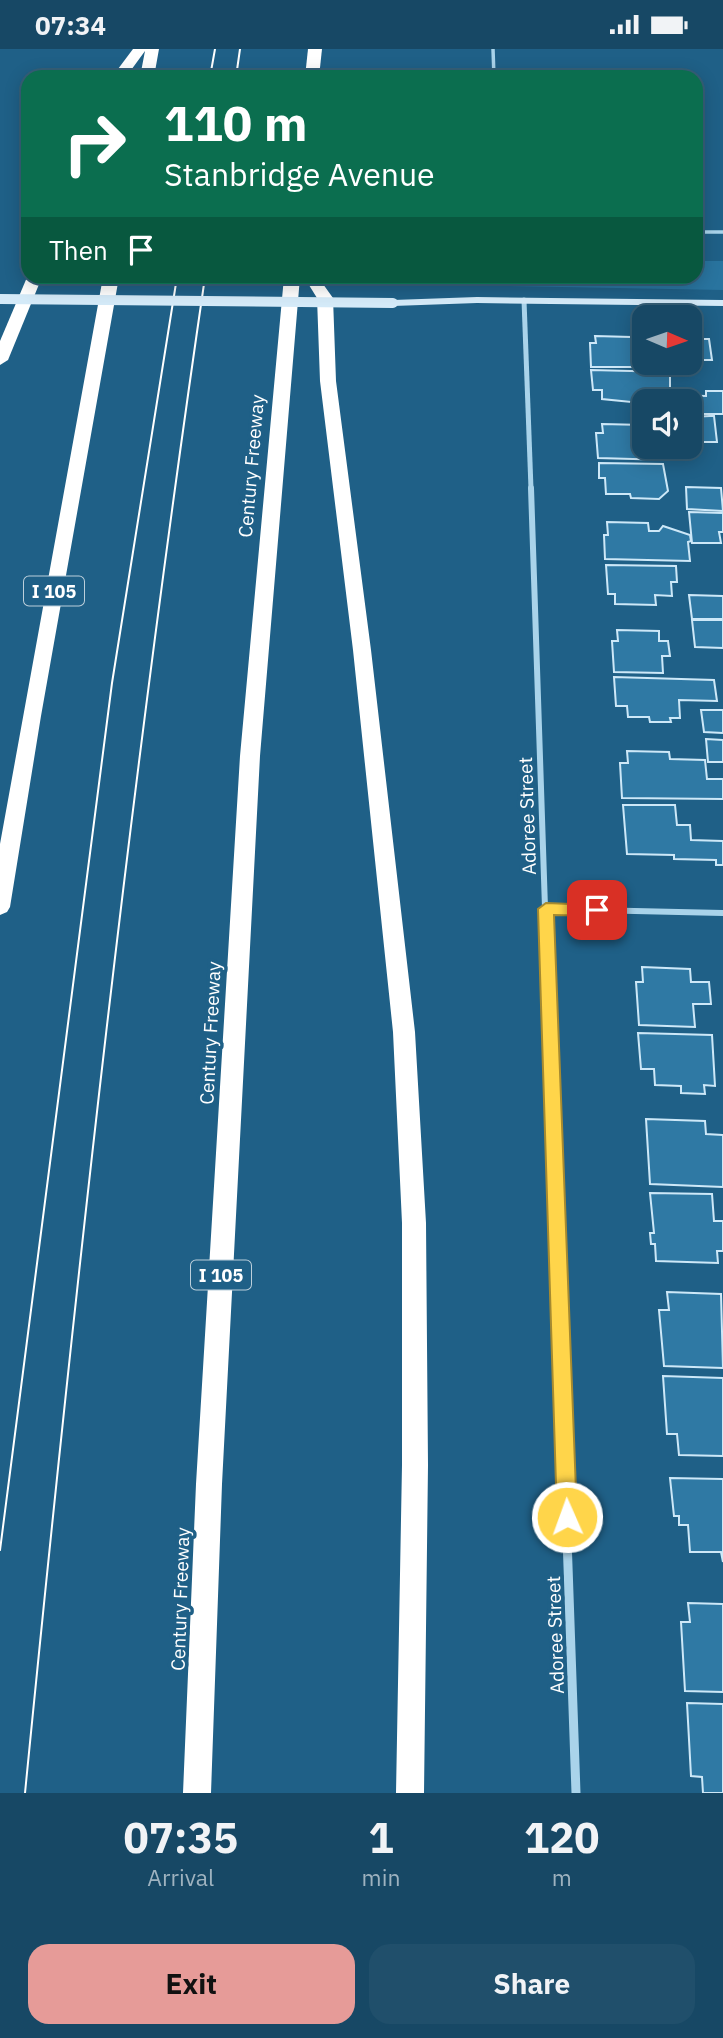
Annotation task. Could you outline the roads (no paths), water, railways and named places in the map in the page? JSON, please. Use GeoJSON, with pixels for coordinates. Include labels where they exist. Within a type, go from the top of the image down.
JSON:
{"type":"FeatureCollection","features":[{"type":"Feature","properties":{"kind":"highway"},"geometry":{"type":"LineString","coordinates":[[124,70],[140,49]]}},
{"type":"Feature","properties":{"kind":"highway"},"geometry":{"type":"LineString","coordinates":[[148,70],[152,49]]}},
{"type":"Feature","properties":{"kind":"highway"},"geometry":{"type":"LineString","coordinates":[[313,70],[315,49]]}},
{"type":"Feature","properties":{"kind":"highway"},"geometry":{"type":"LineString","coordinates":[[0,360],[31,284]]}},
{"type":"Feature","properties":{"kind":"highway","name":"I 105"},"geometry":{"type":"LineString","coordinates":[[0,907],[31,716],[110,284]]}},
{"type":"Feature","properties":{"kind":"highway","name":"Century Freeway"},"geometry":{"type":"LineString","coordinates":[[197,1793],[209,1483],[249,770],[291,284]]}},
{"type":"Feature","properties":{"kind":"highway"},"geometry":{"type":"LineString","coordinates":[[316,284],[325,298],[328,381],[362,650],[404,1033],[414,1223],[415,1465],[411,1793]]}},
{"type":"Feature","properties":{"kind":"street"},"geometry":{"type":"LineString","coordinates":[[0,299],[723,303]]}},
{"type":"Feature","properties":{"kind":"street","name":"Adoree Street"},"geometry":{"type":"LineString","coordinates":[[524,300],[576,1793]]}},
{"type":"Feature","properties":{"kind":"street"},"geometry":{"type":"LineString","coordinates":[[546,909],[723,913]]}},
{"type":"Feature","properties":{"kind":"lane"},"geometry":{"type":"LineString","coordinates":[[492,49],[494,70]]}},
{"type":"Feature","properties":{"kind":"lane"},"geometry":{"type":"LineString","coordinates":[[703,232],[723,232]]}},
{"type":"Feature","properties":{"kind":"tram line"},"geometry":{"type":"LineString","coordinates":[[211,70],[215,49]]}},
{"type":"Feature","properties":{"kind":"tram line"},"geometry":{"type":"LineString","coordinates":[[237,70],[240,49]]}},
{"type":"Feature","properties":{"kind":"tram line"},"geometry":{"type":"LineString","coordinates":[[0,1550],[112,683],[176,284]]}},
{"type":"Feature","properties":{"kind":"tram line"},"geometry":{"type":"LineString","coordinates":[[25,1793],[106,1034],[153,655],[204,284]]}}]}
